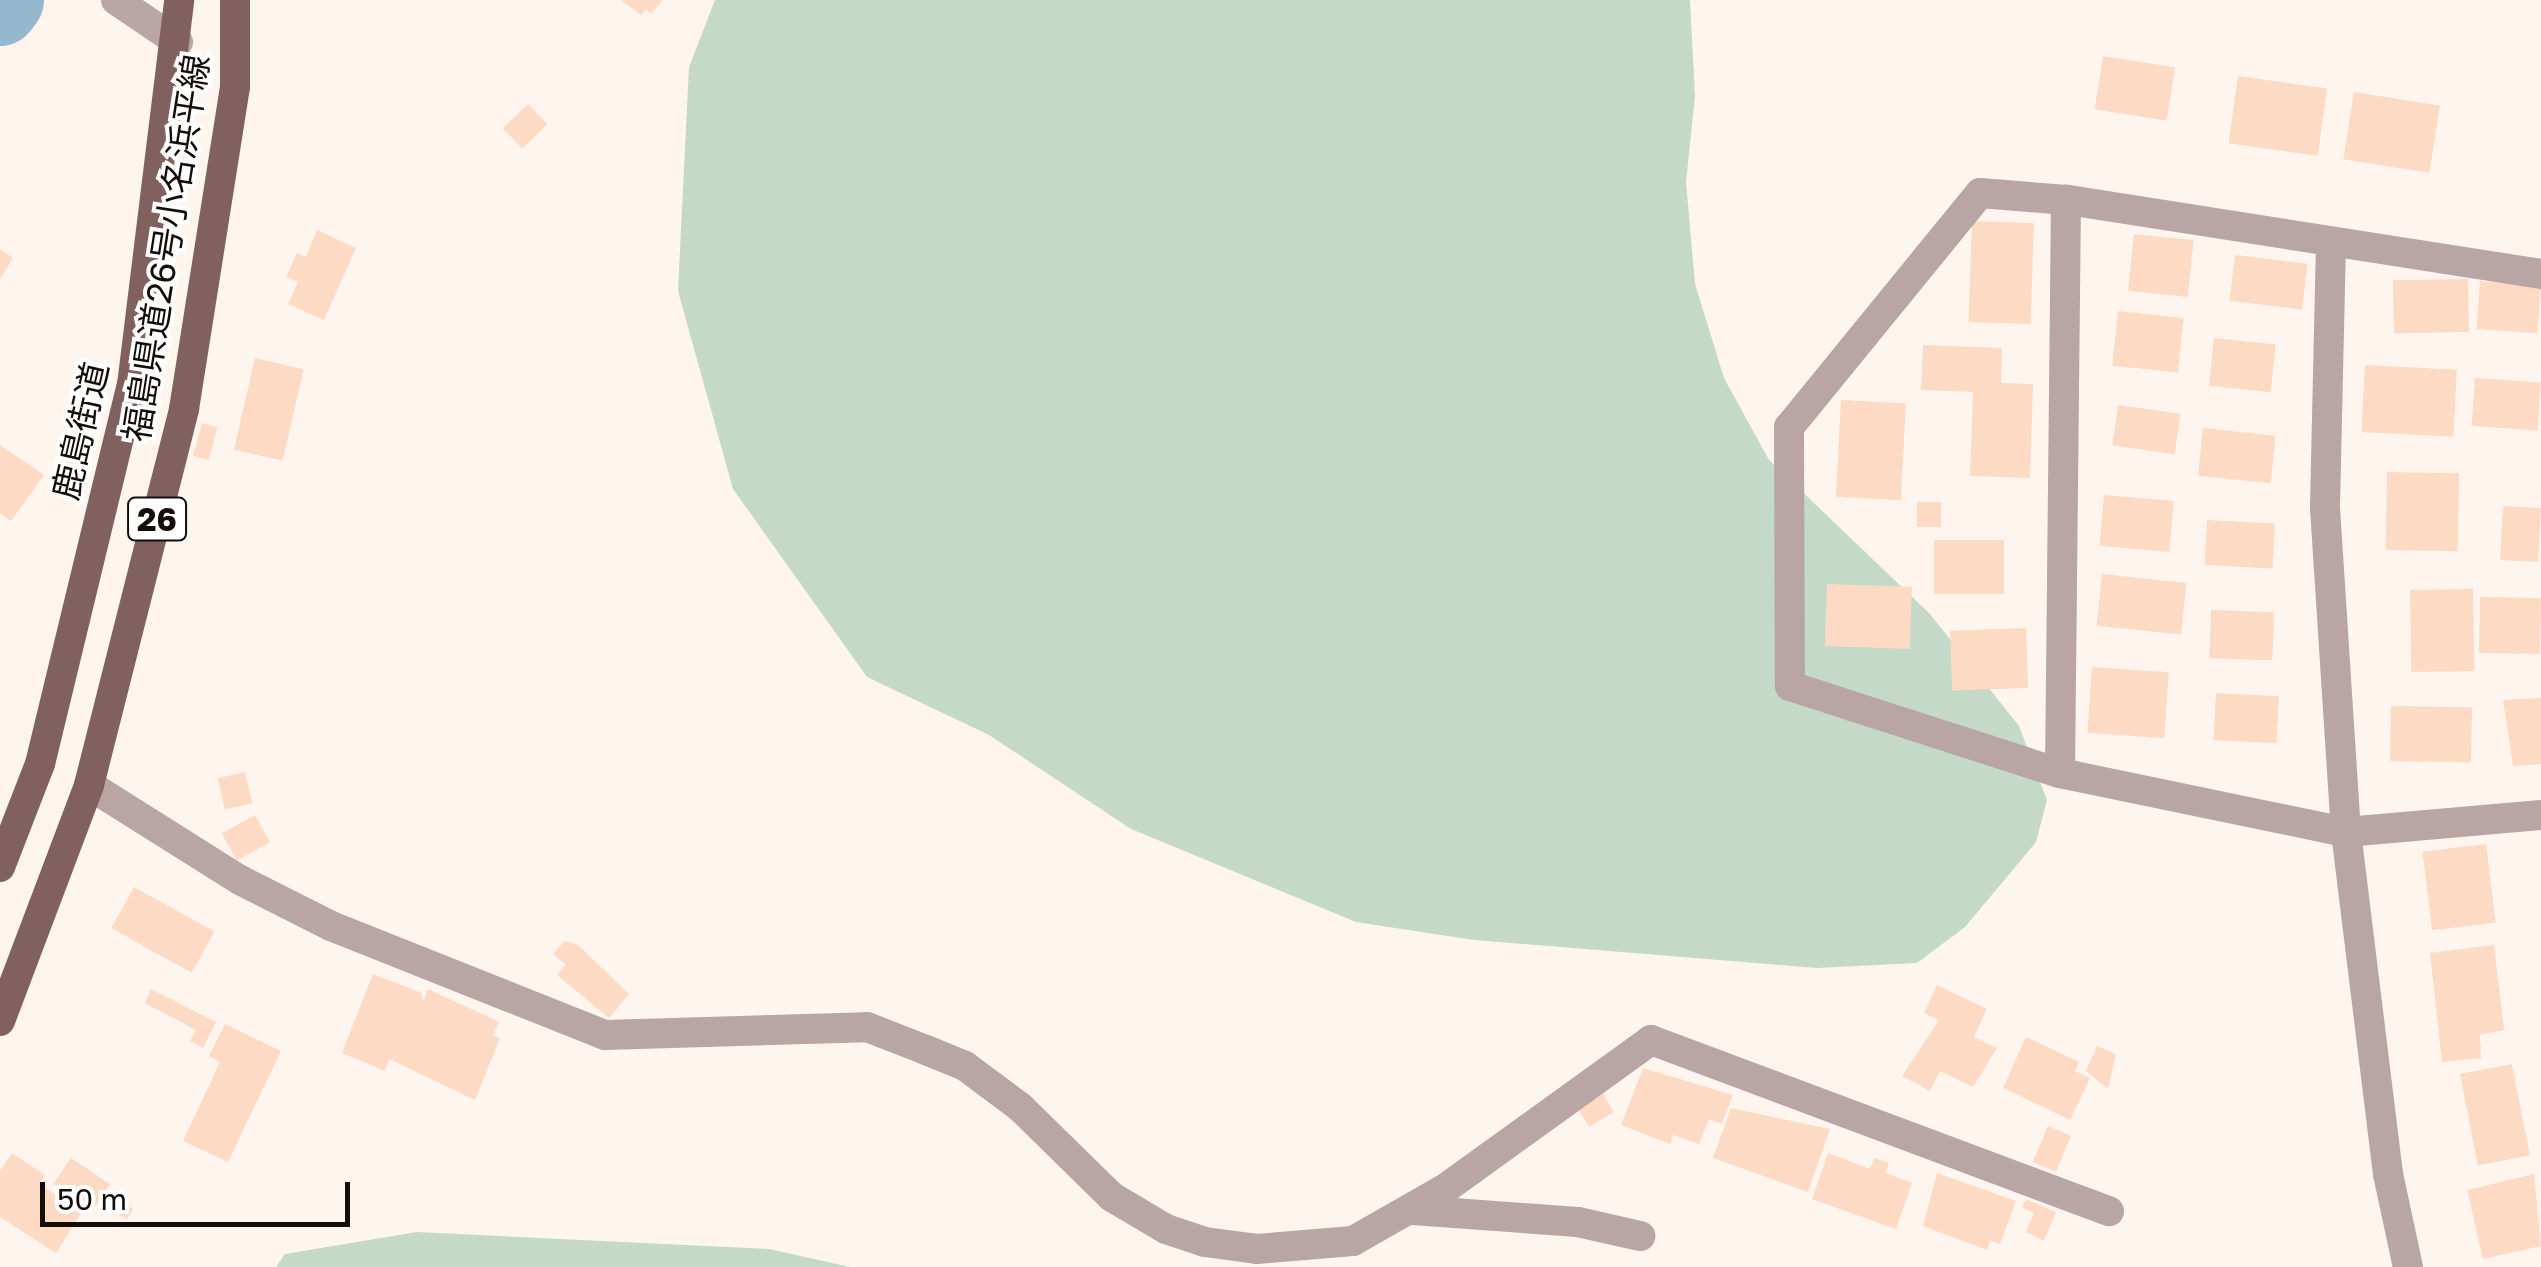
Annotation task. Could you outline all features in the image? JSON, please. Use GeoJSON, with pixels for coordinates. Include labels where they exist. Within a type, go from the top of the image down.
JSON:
{"type":"FeatureCollection","features":[{"type":"Feature","properties":{"kind":"main road","name":"鹿島街道"},"geometry":{"type":"LineString","coordinates":[[0,867],[40,764],[132,385],[178,42],[179,0]]}},
{"type":"Feature","properties":{"kind":"main road","name":"福島県道26号小名浜平線"},"geometry":{"type":"LineString","coordinates":[[0,1021],[89,785],[184,410],[235,88],[235,0]]}},
{"type":"Feature","properties":{"kind":"street"},"geometry":{"type":"LineString","coordinates":[[116,0],[178,42]]}},
{"type":"Feature","properties":{"kind":"street"},"geometry":{"type":"LineString","coordinates":[[2541,274],[2066,200],[1980,193],[1790,427],[1790,686],[2060,773],[2346,832],[2541,814]]}},
{"type":"Feature","properties":{"kind":"street"},"geometry":{"type":"LineString","coordinates":[[2060,773],[2066,200]]}},
{"type":"Feature","properties":{"kind":"street"},"geometry":{"type":"LineString","coordinates":[[2331,242],[2325,508],[2346,832],[2388,1174],[2408,1267]]}},
{"type":"Feature","properties":{"kind":"street"},"geometry":{"type":"LineString","coordinates":[[89,785],[240,880],[331,926],[605,1034],[867,1027],[926,1050],[965,1066],[1020,1108],[1112,1197],[1166,1228],[1206,1242],[1257,1249],[1354,1241],[1412,1210],[1651,1040],[2109,1211]]}},
{"type":"Feature","properties":{"kind":"street"},"geometry":{"type":"LineString","coordinates":[[1412,1210],[1578,1222],[1640,1236]]}},
{"type":"Feature","properties":{"kind":"green space"},"geometry":{"type":"Polygon","coordinates":[[[715,0],[1690,0],[1695,96],[1686,182],[1695,284],[1724,378],[1769,460],[1930,614],[2019,726],[2047,800],[2036,842],[1965,927],[1917,963],[1817,968],[1474,940],[1356,922],[1131,829],[989,735],[867,677],[733,489],[678,291],[689,67],[715,0]]]}},
{"type":"Feature","properties":{"kind":"green space"},"geometry":{"type":"Polygon","coordinates":[[[417,1232],[769,1249],[850,1267],[276,1267],[285,1254],[417,1232]]]}},
{"type":"Feature","properties":{"kind":"building"},"geometry":{"type":"Polygon","coordinates":[[[621,0],[663,0],[651,14],[646,9],[641,15],[621,0]]]}},
{"type":"Feature","properties":{"kind":"building"},"geometry":{"type":"Polygon","coordinates":[[[2103,56],[2175,67],[2167,121],[2095,109],[2103,56]]]}},
{"type":"Feature","properties":{"kind":"building"},"geometry":{"type":"Polygon","coordinates":[[[2238,76],[2327,89],[2318,156],[2229,143],[2238,76]]]}},
{"type":"Feature","properties":{"kind":"building"},"geometry":{"type":"Polygon","coordinates":[[[2354,92],[2440,106],[2429,173],[2343,159],[2354,92]]]}},
{"type":"Feature","properties":{"kind":"building"},"geometry":{"type":"Polygon","coordinates":[[[528,104],[547,124],[522,148],[503,128],[528,104]]]}},
{"type":"Feature","properties":{"kind":"building"},"geometry":{"type":"Polygon","coordinates":[[[1972,221],[2034,223],[2030,324],[1968,322],[1972,221]]]}},
{"type":"Feature","properties":{"kind":"building"},"geometry":{"type":"Polygon","coordinates":[[[317,230],[356,248],[324,320],[288,304],[298,282],[286,277],[297,253],[306,257],[317,230]]]}},
{"type":"Feature","properties":{"kind":"building"},"geometry":{"type":"Polygon","coordinates":[[[2134,234],[2194,240],[2188,297],[2128,291],[2134,234]]]}},
{"type":"Feature","properties":{"kind":"building"},"geometry":{"type":"Polygon","coordinates":[[[0,249],[13,258],[0,279],[0,249]]]}},
{"type":"Feature","properties":{"kind":"building"},"geometry":{"type":"Polygon","coordinates":[[[2235,255],[2307,264],[2302,310],[2229,301],[2235,255]]]}},
{"type":"Feature","properties":{"kind":"building"},"geometry":{"type":"Polygon","coordinates":[[[2468,279],[2469,332],[2394,333],[2393,280],[2468,279]]]}},
{"type":"Feature","properties":{"kind":"building"},"geometry":{"type":"Polygon","coordinates":[[[2480,281],[2541,285],[2538,333],[2477,329],[2480,281]]]}},
{"type":"Feature","properties":{"kind":"building"},"geometry":{"type":"Polygon","coordinates":[[[2118,311],[2184,318],[2178,373],[2112,366],[2118,311]]]}},
{"type":"Feature","properties":{"kind":"building"},"geometry":{"type":"Polygon","coordinates":[[[2214,338],[2276,344],[2271,392],[2209,386],[2214,338]]]}},
{"type":"Feature","properties":{"kind":"building"},"geometry":{"type":"Polygon","coordinates":[[[1923,345],[2002,348],[2001,383],[2033,384],[2030,478],[1970,476],[1973,392],[1921,390],[1923,345]]]}},
{"type":"Feature","properties":{"kind":"building"},"geometry":{"type":"Polygon","coordinates":[[[255,358],[304,369],[283,461],[234,450],[255,358]]]}},
{"type":"Feature","properties":{"kind":"building"},"geometry":{"type":"Polygon","coordinates":[[[2365,365],[2457,370],[2453,437],[2361,432],[2365,365]]]}},
{"type":"Feature","properties":{"kind":"building"},"geometry":{"type":"Polygon","coordinates":[[[2475,378],[2541,383],[2537,430],[2472,426],[2475,378]]]}},
{"type":"Feature","properties":{"kind":"building"},"geometry":{"type":"Polygon","coordinates":[[[1841,400],[1906,403],[1901,500],[1836,497],[1841,400]]]}},
{"type":"Feature","properties":{"kind":"building"},"geometry":{"type":"Polygon","coordinates":[[[2118,405],[2180,414],[2175,454],[2112,446],[2118,405]]]}},
{"type":"Feature","properties":{"kind":"building"},"geometry":{"type":"Polygon","coordinates":[[[202,423],[217,427],[209,460],[193,456],[202,423]]]}},
{"type":"Feature","properties":{"kind":"building"},"geometry":{"type":"Polygon","coordinates":[[[2203,428],[2276,436],[2271,483],[2198,476],[2203,428]]]}},
{"type":"Feature","properties":{"kind":"building"},"geometry":{"type":"Polygon","coordinates":[[[0,445],[44,475],[11,521],[0,513],[0,445]]]}},
{"type":"Feature","properties":{"kind":"building"},"geometry":{"type":"Polygon","coordinates":[[[61,458],[74,461],[65,498],[52,495],[61,458]]]}},
{"type":"Feature","properties":{"kind":"building"},"geometry":{"type":"Polygon","coordinates":[[[2387,472],[2459,473],[2458,551],[2386,550],[2387,472]]]}},
{"type":"Feature","properties":{"kind":"building"},"geometry":{"type":"Polygon","coordinates":[[[2104,495],[2174,501],[2169,552],[2100,546],[2104,495]]]}},
{"type":"Feature","properties":{"kind":"building"},"geometry":{"type":"Polygon","coordinates":[[[1917,502],[1941,502],[1941,527],[1917,527],[1917,502]]]}},
{"type":"Feature","properties":{"kind":"building"},"geometry":{"type":"Polygon","coordinates":[[[2503,506],[2541,508],[2538,562],[2500,560],[2503,506]]]}},
{"type":"Feature","properties":{"kind":"building"},"geometry":{"type":"Polygon","coordinates":[[[2207,520],[2275,524],[2273,568],[2205,565],[2207,520]]]}},
{"type":"Feature","properties":{"kind":"building"},"geometry":{"type":"Polygon","coordinates":[[[1934,540],[2004,540],[2004,594],[1934,594],[1934,540]]]}},
{"type":"Feature","properties":{"kind":"building"},"geometry":{"type":"Polygon","coordinates":[[[2102,574],[2187,583],[2181,635],[2097,626],[2102,574]]]}},
{"type":"Feature","properties":{"kind":"building"},"geometry":{"type":"Polygon","coordinates":[[[1827,584],[1912,587],[1910,649],[1825,646],[1827,584]]]}},
{"type":"Feature","properties":{"kind":"building"},"geometry":{"type":"Polygon","coordinates":[[[2473,589],[2474,671],[2411,672],[2410,590],[2473,589]]]}},
{"type":"Feature","properties":{"kind":"building"},"geometry":{"type":"Polygon","coordinates":[[[2480,597],[2541,598],[2540,654],[2479,653],[2480,597]]]}},
{"type":"Feature","properties":{"kind":"building"},"geometry":{"type":"Polygon","coordinates":[[[2211,610],[2274,612],[2272,660],[2209,658],[2211,610]]]}},
{"type":"Feature","properties":{"kind":"building"},"geometry":{"type":"Polygon","coordinates":[[[2026,628],[2028,688],[1952,691],[1950,631],[2026,628]]]}},
{"type":"Feature","properties":{"kind":"building"},"geometry":{"type":"Polygon","coordinates":[[[2092,667],[2169,672],[2164,738],[2087,733],[2092,667]]]}},
{"type":"Feature","properties":{"kind":"building"},"geometry":{"type":"Polygon","coordinates":[[[2216,693],[2279,696],[2276,743],[2214,740],[2216,693]]]}},
{"type":"Feature","properties":{"kind":"building"},"geometry":{"type":"Polygon","coordinates":[[[2541,698],[2541,764],[2513,766],[2503,700],[2541,698]]]}},
{"type":"Feature","properties":{"kind":"building"},"geometry":{"type":"Polygon","coordinates":[[[2391,706],[2472,707],[2471,762],[2390,761],[2391,706]]]}},
{"type":"Feature","properties":{"kind":"building"},"geometry":{"type":"Polygon","coordinates":[[[245,772],[252,803],[225,809],[218,778],[245,772]]]}},
{"type":"Feature","properties":{"kind":"building"},"geometry":{"type":"Polygon","coordinates":[[[255,815],[270,842],[237,861],[222,833],[255,815]]]}},
{"type":"Feature","properties":{"kind":"building"},"geometry":{"type":"Polygon","coordinates":[[[2486,844],[2496,922],[2432,930],[2422,852],[2486,844]]]}},
{"type":"Feature","properties":{"kind":"building"},"geometry":{"type":"Polygon","coordinates":[[[134,887],[214,932],[192,973],[111,928],[134,887]]]}},
{"type":"Feature","properties":{"kind":"building"},"geometry":{"type":"Polygon","coordinates":[[[565,941],[578,945],[629,994],[609,1018],[557,975],[566,965],[553,954],[565,941]]]}},
{"type":"Feature","properties":{"kind":"building"},"geometry":{"type":"Polygon","coordinates":[[[2494,945],[2504,1030],[2480,1035],[2481,1058],[2442,1062],[2430,953],[2494,945]]]}},
{"type":"Feature","properties":{"kind":"building"},"geometry":{"type":"Polygon","coordinates":[[[373,974],[422,993],[423,1002],[428,989],[499,1022],[493,1036],[500,1038],[475,1100],[389,1059],[385,1071],[342,1053],[373,974]]]}},
{"type":"Feature","properties":{"kind":"building"},"geometry":{"type":"Polygon","coordinates":[[[1937,985],[1987,1009],[1974,1037],[1997,1048],[1973,1087],[1940,1071],[1930,1091],[1902,1076],[1939,1020],[1924,1013],[1937,985]]]}},
{"type":"Feature","properties":{"kind":"building"},"geometry":{"type":"Polygon","coordinates":[[[151,989],[216,1022],[203,1048],[190,1041],[196,1030],[145,1003],[151,989]]]}},
{"type":"Feature","properties":{"kind":"building"},"geometry":{"type":"Polygon","coordinates":[[[225,1024],[281,1051],[228,1162],[183,1141],[220,1062],[209,1056],[225,1024]]]}},
{"type":"Feature","properties":{"kind":"building"},"geometry":{"type":"Polygon","coordinates":[[[2026,1037],[2079,1062],[2075,1071],[2090,1078],[2070,1120],[2003,1088],[2026,1037]]]}},
{"type":"Feature","properties":{"kind":"building"},"geometry":{"type":"Polygon","coordinates":[[[2097,1046],[2116,1054],[2108,1089],[2086,1071],[2097,1046]]]}},
{"type":"Feature","properties":{"kind":"building"},"geometry":{"type":"Polygon","coordinates":[[[2512,1064],[2530,1155],[2478,1165],[2460,1074],[2512,1064]]]}},
{"type":"Feature","properties":{"kind":"building"},"geometry":{"type":"Polygon","coordinates":[[[1643,1068],[1733,1095],[1722,1124],[1709,1119],[1699,1144],[1673,1135],[1670,1144],[1621,1125],[1643,1068]]]}},
{"type":"Feature","properties":{"kind":"building"},"geometry":{"type":"Polygon","coordinates":[[[1603,1094],[1614,1112],[1589,1127],[1578,1109],[1603,1094]]]}},
{"type":"Feature","properties":{"kind":"building"},"geometry":{"type":"Polygon","coordinates":[[[1731,1108],[1830,1129],[1808,1192],[1713,1158],[1731,1108]]]}},
{"type":"Feature","properties":{"kind":"building"},"geometry":{"type":"Polygon","coordinates":[[[2048,1126],[2071,1136],[2056,1172],[2033,1162],[2048,1126]]]}},
{"type":"Feature","properties":{"kind":"building"},"geometry":{"type":"Polygon","coordinates":[[[12,1153],[45,1175],[39,1184],[82,1212],[56,1253],[0,1217],[0,1171],[12,1153]]]}},
{"type":"Feature","properties":{"kind":"building"},"geometry":{"type":"Polygon","coordinates":[[[1828,1153],[1870,1169],[1874,1158],[1889,1163],[1885,1173],[1912,1183],[1896,1229],[1812,1199],[1828,1153]]]}},
{"type":"Feature","properties":{"kind":"building"},"geometry":{"type":"Polygon","coordinates":[[[71,1158],[110,1184],[92,1211],[53,1185],[71,1158]]]}},
{"type":"Feature","properties":{"kind":"building"},"geometry":{"type":"Polygon","coordinates":[[[1937,1173],[2016,1201],[2000,1244],[1990,1241],[1987,1250],[1923,1226],[1937,1173]]]}},
{"type":"Feature","properties":{"kind":"building"},"geometry":{"type":"Polygon","coordinates":[[[2534,1174],[2541,1246],[2483,1259],[2467,1190],[2534,1174]]]}},
{"type":"Feature","properties":{"kind":"building"},"geometry":{"type":"Polygon","coordinates":[[[107,1194],[133,1209],[127,1219],[101,1204],[107,1194]]]}},
{"type":"Feature","properties":{"kind":"building"},"geometry":{"type":"Polygon","coordinates":[[[2026,1199],[2056,1212],[2044,1241],[2026,1232],[2034,1213],[2022,1207],[2026,1199]]]}},
{"type":"Feature","properties":{"kind":"waterway"},"geometry":{"type":"LineString","coordinates":[[0,8],[6,0]]}}]}
